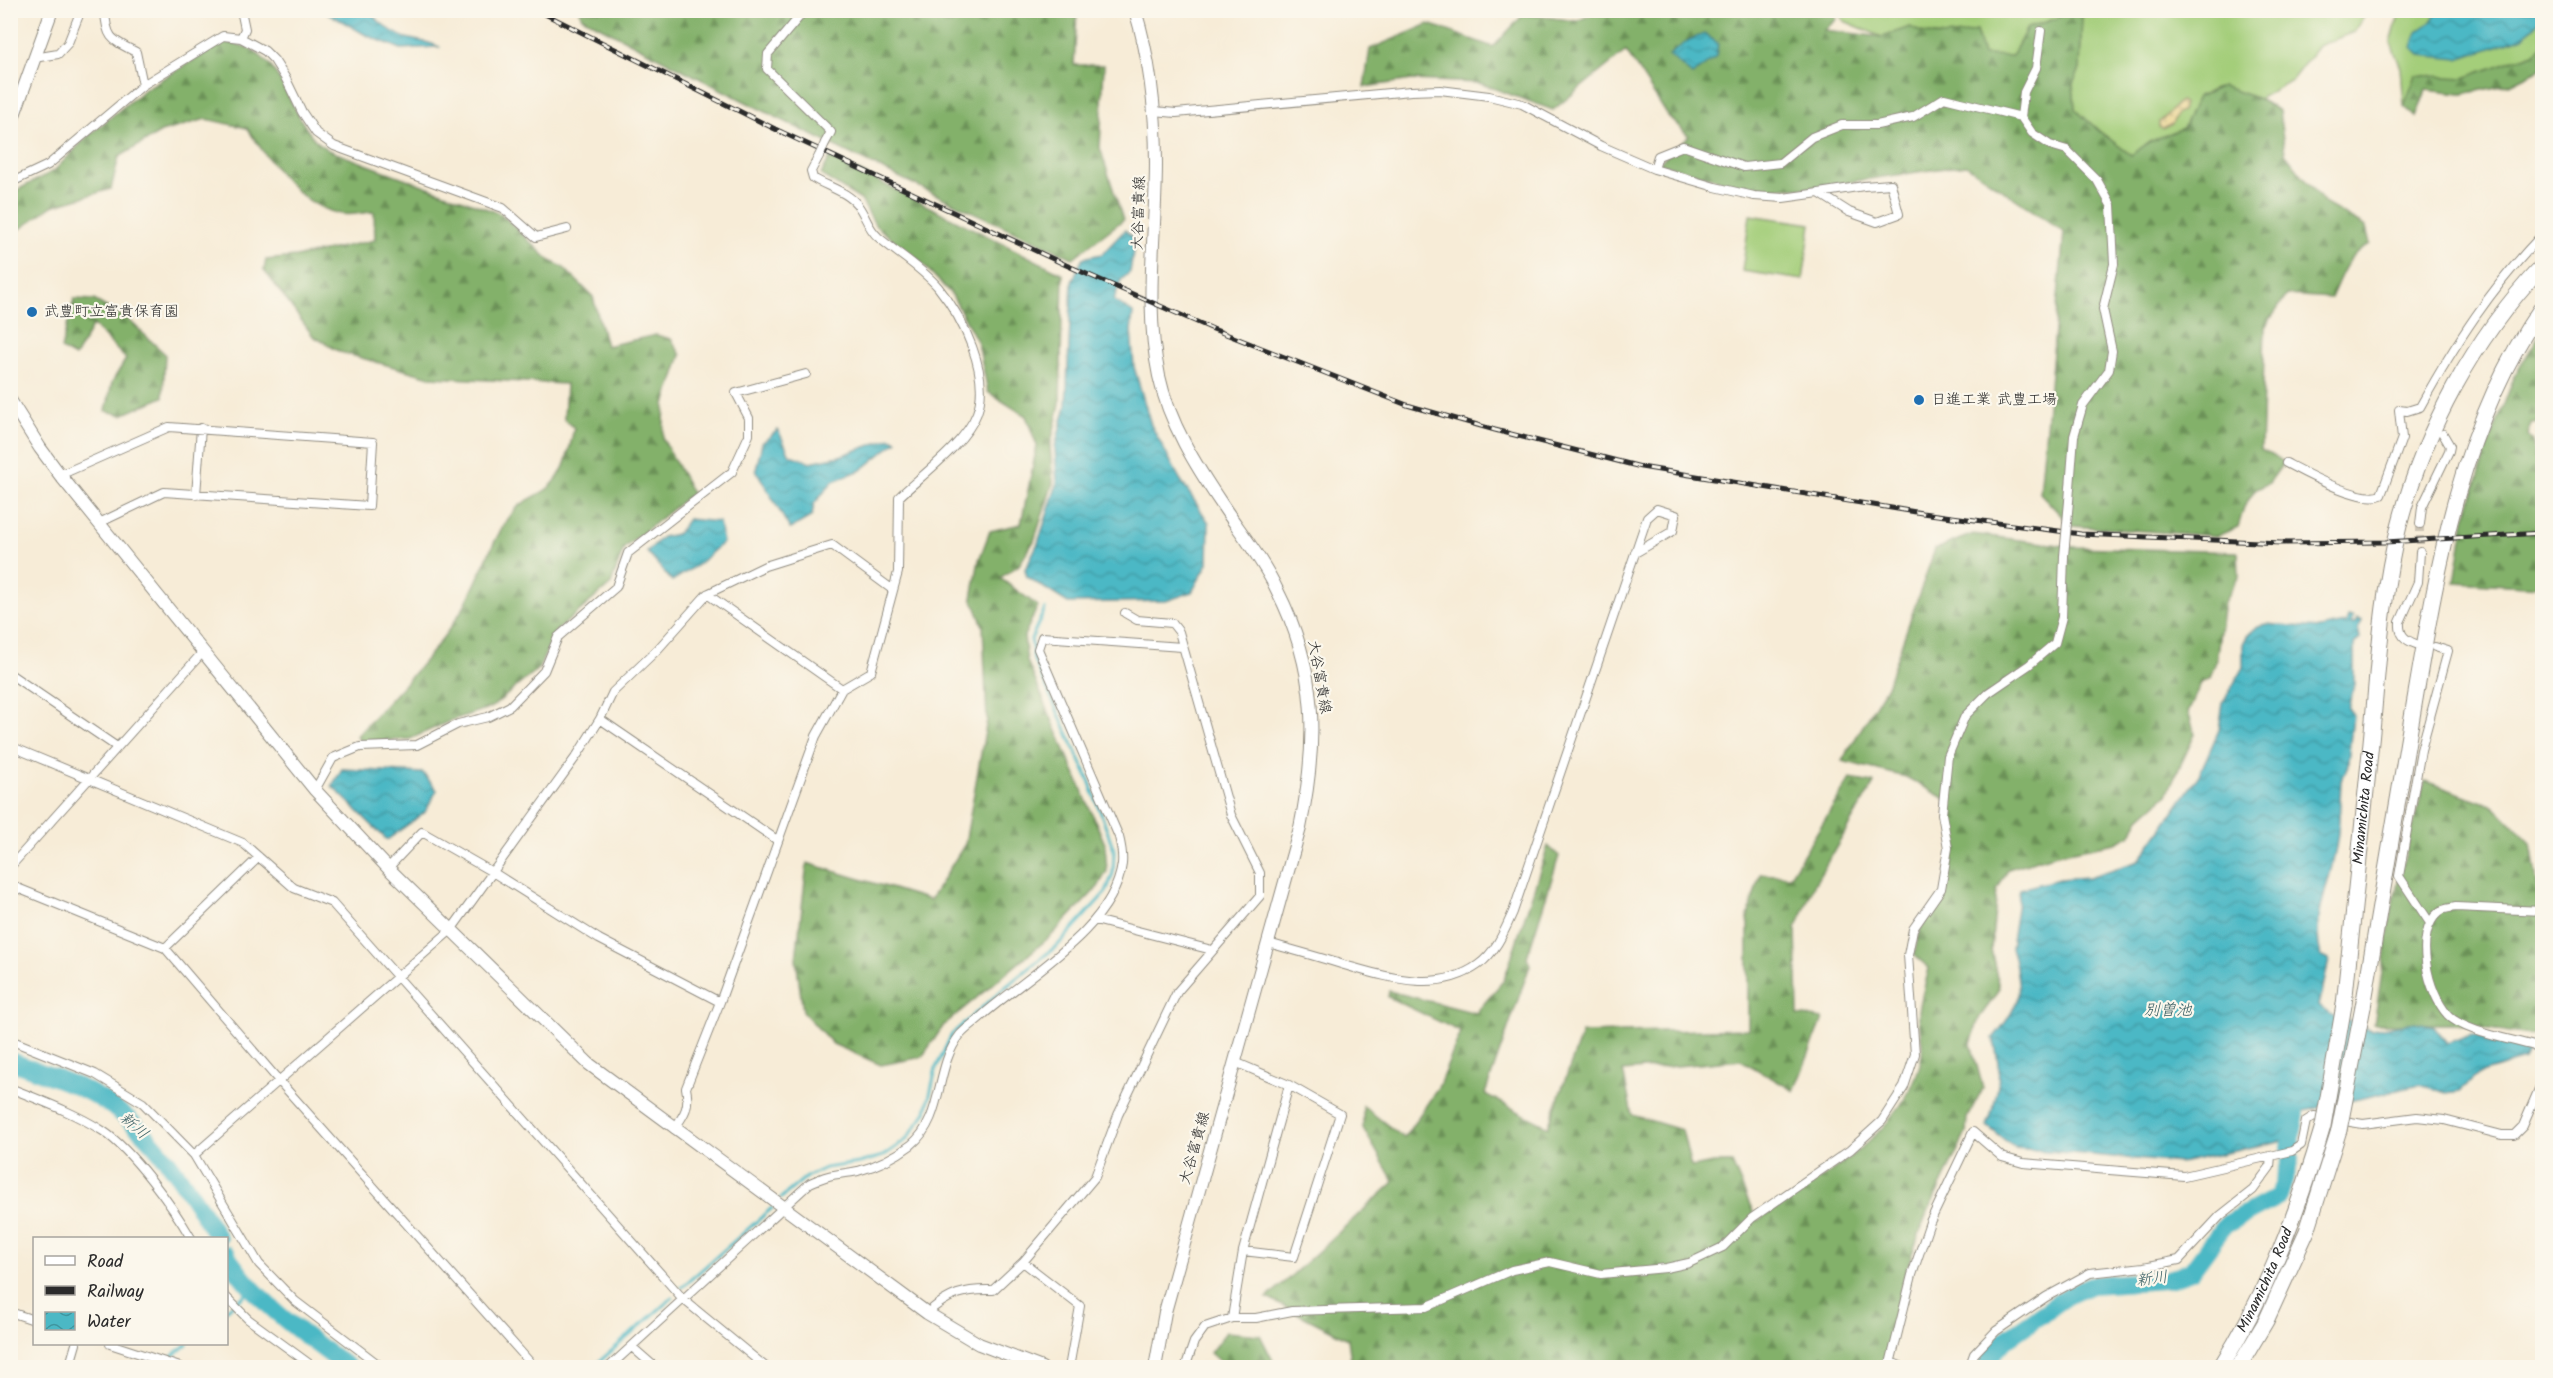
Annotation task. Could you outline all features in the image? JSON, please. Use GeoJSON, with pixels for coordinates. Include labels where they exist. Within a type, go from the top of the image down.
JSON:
{"type":"FeatureCollection","features":[{"type":"Feature","properties":{"kind":"highway","name":"Minamichita Road"},"geometry":{"type":"LineString","coordinates":[[2220,1368],[2253,1314],[2274,1267],[2302,1194],[2323,1126],[2344,1005],[2380,644],[2399,528],[2426,447],[2459,380],[2508,306],[2542,266]]}},
{"type":"Feature","properties":{"kind":"highway","name":"Minamichita Road"},"geometry":{"type":"LineString","coordinates":[[2238,1368],[2266,1321],[2307,1231],[2339,1130],[2363,1007],[2432,603],[2447,528],[2471,447],[2483,416],[2514,353],[2542,307]]}},
{"type":"Feature","properties":{"kind":"street"},"geometry":{"type":"LineString","coordinates":[[10,126],[52,10]]}},
{"type":"Feature","properties":{"kind":"street"},"geometry":{"type":"LineString","coordinates":[[34,58],[58,54],[68,43],[81,10]]}},
{"type":"Feature","properties":{"kind":"street"},"geometry":{"type":"LineString","coordinates":[[105,10],[105,30],[112,40],[136,52],[143,85]]}},
{"type":"Feature","properties":{"kind":"street"},"geometry":{"type":"LineString","coordinates":[[241,10],[245,29],[241,38]]}},
{"type":"Feature","properties":{"kind":"street"},"geometry":{"type":"LineString","coordinates":[[674,1129],[686,1114],[689,1102],[686,1088],[720,1002],[816,736],[842,689],[871,672],[898,572],[899,497],[961,439],[976,415],[981,393],[973,347],[960,321],[938,287],[872,231],[859,207],[850,198],[813,178],[811,171],[831,132],[767,69],[768,54],[805,10]]}},
{"type":"Feature","properties":{"kind":"street","name":"大谷富貴線"},"geometry":{"type":"LineString","coordinates":[[1136,10],[1144,38],[1154,111],[1156,161],[1151,302],[1159,375],[1170,414],[1206,480],[1276,587],[1289,616],[1305,664],[1312,711],[1312,758],[1308,792],[1165,1312],[1155,1368]]}},
{"type":"Feature","properties":{"kind":"street"},"geometry":{"type":"LineString","coordinates":[[1185,1368],[1194,1342],[1205,1327],[1232,1318],[1256,1318],[1292,1311],[1426,1307],[1512,1270],[1550,1262],[1601,1274],[1665,1268],[1689,1263],[1723,1247],[1752,1218],[1850,1150],[1882,1121],[1904,1087],[1916,1054],[1908,955],[1912,929],[1941,889],[1948,848],[1942,814],[1948,756],[1965,716],[1988,693],[2030,664],[2055,643],[2062,617],[2064,556],[2074,436],[2083,405],[2109,370],[2112,351],[2103,309],[2114,264],[2111,205],[2097,180],[2067,150],[2050,145],[2032,133],[2021,117],[2024,92],[2036,68],[2041,31]]}},
{"type":"Feature","properties":{"kind":"street"},"geometry":{"type":"LineString","coordinates":[[10,189],[14,181],[48,165],[143,85],[223,36],[241,38],[265,51],[286,78],[302,112],[316,133],[334,146],[503,208],[536,237],[567,229]]}},
{"type":"Feature","properties":{"kind":"street"},"geometry":{"type":"LineString","coordinates":[[1154,111],[1176,113],[1440,90],[1489,96],[1522,104],[1601,146],[1654,169],[1754,196],[1783,198],[1819,193],[1891,184],[1899,214],[1876,222],[1849,212],[1819,193]]}},
{"type":"Feature","properties":{"kind":"street"},"geometry":{"type":"LineString","coordinates":[[1654,169],[1658,156],[1683,146],[1744,167],[1780,163],[1812,137],[1842,125],[1877,125],[1913,117],[1944,98],[2021,117]]}},
{"type":"Feature","properties":{"kind":"street"},"geometry":{"type":"LineString","coordinates":[[2286,462],[2336,486],[2376,497],[2385,490],[2399,448],[2402,429],[2399,410],[2407,411],[2420,407],[2472,319],[2493,290],[2542,235]]}},
{"type":"Feature","properties":{"kind":"street"},"geometry":{"type":"LineString","coordinates":[[315,790],[333,758],[360,747],[417,745],[458,724],[488,717],[510,706],[544,671],[558,637],[616,587],[628,553],[732,472],[749,435],[749,418],[736,393],[806,374]]}},
{"type":"Feature","properties":{"kind":"street"},"geometry":{"type":"LineString","coordinates":[[10,400],[60,475],[315,790],[388,868],[590,1064],[674,1129],[785,1207],[927,1313],[979,1344],[1042,1368]]}},
{"type":"Feature","properties":{"kind":"street"},"geometry":{"type":"LineString","coordinates":[[2420,407],[2429,414]]}},
{"type":"Feature","properties":{"kind":"street"},"geometry":{"type":"LineString","coordinates":[[60,475],[169,427],[373,442],[369,506],[164,492],[99,523]]}},
{"type":"Feature","properties":{"kind":"street"},"geometry":{"type":"LineString","coordinates":[[196,495],[201,428]]}},
{"type":"Feature","properties":{"kind":"street"},"geometry":{"type":"LineString","coordinates":[[2420,524],[2422,507],[2450,452],[2450,446],[2443,434]]}},
{"type":"Feature","properties":{"kind":"street"},"geometry":{"type":"LineString","coordinates":[[1268,943],[1393,978],[1426,982],[1452,979],[1478,965],[1500,942],[1513,912],[1635,553],[1647,518],[1657,509],[1676,515],[1673,531],[1635,553]]}},
{"type":"Feature","properties":{"kind":"street"},"geometry":{"type":"LineString","coordinates":[[194,1155],[451,930],[578,754],[600,719],[613,692],[658,649],[708,594],[765,566],[831,544],[893,590]]}},
{"type":"Feature","properties":{"kind":"street"},"geometry":{"type":"LineString","coordinates":[[2416,644],[2403,637],[2400,622],[2418,582],[2420,552]]}},
{"type":"Feature","properties":{"kind":"street"},"geometry":{"type":"LineString","coordinates":[[708,594],[842,689]]}},
{"type":"Feature","properties":{"kind":"street"},"geometry":{"type":"LineString","coordinates":[[927,1313],[945,1298],[972,1289],[993,1290],[1023,1262],[1095,1177],[1118,1115],[1177,992],[1260,896],[1260,873],[1231,815],[1179,632],[1172,623],[1137,620],[1125,614]]}},
{"type":"Feature","properties":{"kind":"street"},"geometry":{"type":"LineString","coordinates":[[608,1368],[810,1184],[826,1175],[858,1170],[886,1161],[911,1144],[931,1119],[949,1056],[960,1035],[1064,949],[1095,920],[1118,885],[1123,861],[1119,837],[1038,649],[1042,637],[1182,647]]}},
{"type":"Feature","properties":{"kind":"street"},"geometry":{"type":"LineString","coordinates":[[2430,923],[2399,876],[2421,750],[2448,651],[2435,647]]}},
{"type":"Feature","properties":{"kind":"street"},"geometry":{"type":"LineString","coordinates":[[10,867],[202,652]]}},
{"type":"Feature","properties":{"kind":"street"},"geometry":{"type":"LineString","coordinates":[[10,674],[117,747]]}},
{"type":"Feature","properties":{"kind":"street"},"geometry":{"type":"LineString","coordinates":[[600,719],[777,840]]}},
{"type":"Feature","properties":{"kind":"street"},"geometry":{"type":"LineString","coordinates":[[10,746],[243,843],[294,888],[332,903],[684,1300],[767,1368]]}},
{"type":"Feature","properties":{"kind":"street"},"geometry":{"type":"LineString","coordinates":[[388,868],[422,832],[494,873],[599,939],[720,1002]]}},
{"type":"Feature","properties":{"kind":"street"},"geometry":{"type":"LineString","coordinates":[[165,948],[259,857]]}},
{"type":"Feature","properties":{"kind":"street"},"geometry":{"type":"LineString","coordinates":[[10,885],[165,948],[280,1082],[535,1368]]}},
{"type":"Feature","properties":{"kind":"street"},"geometry":{"type":"LineString","coordinates":[[2542,911],[2457,907],[2439,912],[2430,923],[2425,953],[2427,971],[2434,991],[2448,1015],[2462,1025],[2534,1046],[2542,1053]]}},
{"type":"Feature","properties":{"kind":"street"},"geometry":{"type":"LineString","coordinates":[[1095,920],[1212,950]]}},
{"type":"Feature","properties":{"kind":"street"},"geometry":{"type":"LineString","coordinates":[[10,1040],[95,1074],[143,1103],[194,1155],[259,1264],[295,1301],[383,1368]]}},
{"type":"Feature","properties":{"kind":"street"},"geometry":{"type":"LineString","coordinates":[[1235,1062],[1289,1085],[1340,1114],[1294,1257],[1243,1251]]}},
{"type":"Feature","properties":{"kind":"street"},"geometry":{"type":"LineString","coordinates":[[1905,1368],[1890,1365],[1912,1275],[1930,1221],[1973,1132],[2002,1157],[2023,1163],[2184,1176],[2292,1151],[2301,1145],[2306,1121],[2314,1116],[2363,1124],[2417,1118],[2435,1119],[2502,1135],[2514,1135],[2523,1126],[2542,1082]]}},
{"type":"Feature","properties":{"kind":"street"},"geometry":{"type":"LineString","coordinates":[[1232,1318],[1243,1251],[1289,1085]]}},
{"type":"Feature","properties":{"kind":"street"},"geometry":{"type":"LineString","coordinates":[[10,1088],[59,1108],[105,1132],[143,1169],[190,1237]]}},
{"type":"Feature","properties":{"kind":"street"},"geometry":{"type":"LineString","coordinates":[[1969,1368],[1974,1354],[1996,1331],[2046,1297],[2090,1273],[2144,1267],[2179,1260],[2220,1216],[2253,1190],[2270,1167],[2271,1156]]}},
{"type":"Feature","properties":{"kind":"street"},"geometry":{"type":"LineString","coordinates":[[1023,1262],[1080,1306],[1069,1368]]}},
{"type":"Feature","properties":{"kind":"street"},"geometry":{"type":"LineString","coordinates":[[228,1299],[248,1319],[315,1368]]}},
{"type":"Feature","properties":{"kind":"street"},"geometry":{"type":"LineString","coordinates":[[10,1312],[33,1320]]}},
{"type":"Feature","properties":{"kind":"street"},"geometry":{"type":"LineString","coordinates":[[69,1368],[76,1345]]}},
{"type":"Feature","properties":{"kind":"street"},"geometry":{"type":"LineString","coordinates":[[113,1345],[183,1368]]}},
{"type":"Feature","properties":{"kind":"street"},"geometry":{"type":"LineString","coordinates":[[632,1347],[656,1368]]}},
{"type":"Feature","properties":{"kind":"green space"},"geometry":{"type":"Polygon","coordinates":[[[1601,10],[1832,11],[1837,19],[1824,30],[1882,37],[1910,27],[1926,34],[1942,36],[1976,31],[1983,55],[2012,56],[2027,28],[2055,19],[2065,11],[2082,11],[2080,69],[2073,83],[2075,109],[2131,155],[2151,141],[2183,128],[2198,97],[2222,86],[2259,99],[2279,111],[2285,153],[2324,203],[2366,227],[2370,244],[2350,259],[2331,298],[2287,295],[2265,327],[2261,450],[2284,462],[2269,483],[2255,490],[2244,507],[2238,527],[2217,536],[2071,526],[2040,493],[2064,232],[1966,165],[1807,188],[1748,188],[1659,163],[1689,136],[1668,116],[1626,51],[1553,110],[1479,83],[1412,80],[1364,87],[1370,49],[1429,24],[1493,47],[1524,14],[1577,21],[1601,10]]]}},
{"type":"Feature","properties":{"kind":"green space"},"geometry":{"type":"Polygon","coordinates":[[[579,11],[1077,11],[1074,65],[1104,65],[1100,148],[1123,220],[1073,258],[764,111],[582,17],[579,11]]]}},
{"type":"Feature","properties":{"kind":"green space"},"geometry":{"type":"Polygon","coordinates":[[[1839,11],[2065,11],[2055,19],[2027,28],[2012,56],[1983,56],[1976,31],[1942,36],[1926,34],[1910,27],[1882,37],[1844,21],[1839,11]]]}},
{"type":"Feature","properties":{"kind":"green space"},"geometry":{"type":"Polygon","coordinates":[[[2082,11],[2367,11],[2354,32],[2318,46],[2292,80],[2259,99],[2222,86],[2198,96],[2183,128],[2151,141],[2131,155],[2075,109],[2073,83],[2080,69],[2082,11]]]}},
{"type":"Feature","properties":{"kind":"green space"},"geometry":{"type":"Polygon","coordinates":[[[2400,11],[2542,11],[2542,68],[2510,84],[2462,94],[2426,90],[2416,117],[2404,106],[2401,68],[2391,43],[2400,11]]]}},
{"type":"Feature","properties":{"kind":"green space"},"geometry":{"type":"Polygon","coordinates":[[[224,42],[243,46],[258,54],[269,64],[301,121],[311,135],[328,150],[501,214],[549,260],[563,267],[593,297],[606,346],[656,335],[671,339],[681,355],[665,404],[663,439],[692,493],[624,548],[611,584],[555,632],[539,668],[492,707],[452,720],[410,739],[360,742],[357,736],[449,630],[467,600],[507,520],[519,506],[547,489],[559,477],[566,462],[574,428],[564,419],[566,384],[430,377],[340,352],[313,336],[264,270],[266,260],[296,257],[375,240],[374,212],[341,214],[311,202],[275,168],[247,128],[206,119],[161,132],[119,157],[111,189],[52,206],[19,230],[11,227],[17,190],[54,171],[88,136],[145,89],[224,42]]]}},
{"type":"Feature","properties":{"kind":"green space"},"geometry":{"type":"Polygon","coordinates":[[[2542,45],[2542,68],[2510,84],[2462,94],[2426,90],[2416,117],[2404,106],[2416,75],[2463,78],[2534,53],[2542,45]]]}},
{"type":"Feature","properties":{"kind":"green space"},"geometry":{"type":"Polygon","coordinates":[[[830,157],[1063,274],[1060,404],[1050,447],[1053,483],[1034,541],[1019,565],[1000,578],[1038,606],[1024,636],[1027,661],[1105,844],[1107,871],[1098,887],[1052,935],[944,1025],[922,1057],[881,1065],[833,1044],[803,1012],[796,959],[807,863],[930,900],[965,844],[987,720],[983,626],[972,598],[979,560],[990,531],[1021,524],[1037,446],[1026,416],[988,392],[978,343],[952,295],[918,259],[876,226],[861,200],[821,175],[830,157]]]}},
{"type":"Feature","properties":{"kind":"green space"},"geometry":{"type":"Polygon","coordinates":[[[1750,215],[1811,224],[1803,280],[1742,271],[1750,215]]]}},
{"type":"Feature","properties":{"kind":"green space"},"geometry":{"type":"Polygon","coordinates":[[[74,299],[94,300],[129,320],[165,354],[163,397],[122,415],[106,411],[112,382],[126,359],[93,325],[75,357],[61,349],[74,299]]]}},
{"type":"Feature","properties":{"kind":"green space"},"geometry":{"type":"Polygon","coordinates":[[[2542,331],[2542,419],[2531,423],[2528,435],[2533,441],[2534,458],[2542,456],[2542,587],[2455,582],[2465,518],[2489,444],[2515,375],[2542,331]]]}},
{"type":"Feature","properties":{"kind":"green space"},"geometry":{"type":"Polygon","coordinates":[[[1973,534],[2075,547],[2238,552],[2239,576],[2224,602],[2216,661],[2210,678],[2201,683],[2188,712],[2195,734],[2167,794],[2140,818],[2130,836],[2116,843],[2057,854],[2008,869],[1997,890],[1991,949],[1999,988],[1979,1018],[1971,1044],[1983,1088],[1967,1118],[1966,1133],[1925,1218],[1905,1273],[1882,1367],[1336,1367],[1351,1361],[1348,1339],[1267,1298],[1394,1182],[1363,1128],[1363,1106],[1404,1138],[1438,1088],[1461,1032],[1388,997],[1389,991],[1476,1013],[1504,980],[1548,846],[1559,856],[1527,957],[1530,965],[1485,1094],[1548,1127],[1582,1033],[1748,1029],[1748,916],[1760,874],[1790,876],[1850,779],[1874,783],[1814,885],[1796,929],[1798,1015],[1823,1019],[1794,1091],[1741,1060],[1623,1071],[1632,1115],[1682,1130],[1691,1167],[1732,1163],[1757,1221],[1857,1152],[1880,1131],[1899,1108],[1914,1083],[1922,1055],[1919,1013],[1929,968],[1914,955],[1920,929],[1946,892],[1955,846],[1949,801],[1906,777],[1842,761],[1887,686],[1935,549],[1973,534]]]}},
{"type":"Feature","properties":{"kind":"green space"},"geometry":{"type":"Polygon","coordinates":[[[2425,781],[2494,806],[2531,843],[2539,896],[2542,896],[2542,1037],[2457,1024],[2374,1024],[2393,902],[2425,781]]]}},
{"type":"Feature","properties":{"kind":"green space"},"geometry":{"type":"Polygon","coordinates":[[[1226,1332],[1260,1335],[1276,1367],[1226,1367],[1210,1353],[1226,1332]]]}},
{"type":"Feature","properties":{"kind":"sand"},"geometry":{"type":"Polygon","coordinates":[[[2181,101],[2184,104],[2182,111],[2177,113],[2172,124],[2162,129],[2159,127],[2159,122],[2181,101]]]}},
{"type":"Feature","properties":{"kind":"water"},"geometry":{"type":"Polygon","coordinates":[[[324,11],[369,11],[393,32],[439,47],[401,49],[366,35],[324,11]]]}},
{"type":"Feature","properties":{"kind":"water"},"geometry":{"type":"Polygon","coordinates":[[[2438,11],[2542,11],[2542,17],[2524,37],[2458,59],[2420,55],[2412,47],[2417,32],[2432,21],[2438,11]]]}},
{"type":"Feature","properties":{"kind":"water"},"geometry":{"type":"Polygon","coordinates":[[[1704,34],[1718,43],[1716,57],[1692,75],[1669,55],[1689,40],[1704,34]]]}},
{"type":"Feature","properties":{"kind":"water"},"geometry":{"type":"Polygon","coordinates":[[[1125,230],[1135,240],[1130,272],[1121,280],[1114,300],[1133,313],[1131,331],[1134,367],[1151,425],[1180,479],[1209,523],[1208,563],[1192,592],[1166,601],[1068,603],[1027,577],[1025,569],[1038,543],[1057,484],[1055,447],[1066,406],[1072,282],[1083,258],[1102,254],[1125,230]]]}},
{"type":"Feature","properties":{"kind":"water"},"geometry":{"type":"Polygon","coordinates":[[[778,430],[790,455],[810,462],[840,456],[891,438],[897,441],[861,470],[833,481],[814,504],[812,516],[790,529],[756,470],[762,443],[778,430]]]}},
{"type":"Feature","properties":{"kind":"water"},"geometry":{"type":"Polygon","coordinates":[[[688,519],[719,522],[723,542],[699,564],[672,581],[647,552],[662,537],[677,534],[688,519]]]}},
{"type":"Feature","properties":{"kind":"water","name":"別曽池"},"geometry":{"type":"Polygon","coordinates":[[[2348,617],[2353,617],[2351,624],[2355,624],[2357,619],[2362,621],[2358,629],[2360,639],[2354,644],[2354,685],[2348,708],[2353,715],[2347,771],[2341,779],[2335,855],[2318,926],[2321,956],[2329,960],[2319,1006],[2330,1014],[2372,1030],[2415,1022],[2434,1026],[2447,1043],[2471,1034],[2529,1051],[2524,1060],[2480,1073],[2460,1091],[2446,1093],[2420,1085],[2296,1113],[2292,1112],[2284,1140],[2180,1163],[2015,1148],[1987,1126],[1997,1093],[1999,1072],[1993,1038],[2011,1013],[2018,996],[2017,972],[2011,948],[2020,889],[2059,879],[2089,877],[2139,861],[2199,775],[2219,730],[2223,703],[2243,667],[2243,644],[2247,636],[2258,626],[2266,624],[2320,628],[2346,623],[2348,617]]]}},
{"type":"Feature","properties":{"kind":"water"},"geometry":{"type":"Polygon","coordinates":[[[342,769],[423,773],[437,790],[425,812],[387,840],[332,786],[342,769]]]}},
{"type":"Feature","properties":{"kind":"waterway"},"geometry":{"type":"LineString","coordinates":[[781,1198],[806,1177],[825,1168],[859,1163],[883,1156],[906,1140],[926,1112],[936,1068],[952,1034],[1059,944],[1106,892],[1113,873],[1114,850],[1089,780],[1034,660],[1031,639],[1045,609]]}},
{"type":"Feature","properties":{"kind":"waterway","name":"新川"},"geometry":{"type":"LineString","coordinates":[[10,1061],[83,1089],[122,1114],[155,1145],[169,1163],[217,1237]]}},
{"type":"Feature","properties":{"kind":"waterway","name":"新川"},"geometry":{"type":"LineString","coordinates":[[2290,1147],[2296,1113]]}},
{"type":"Feature","properties":{"kind":"waterway","name":"新川"},"geometry":{"type":"LineString","coordinates":[[1986,1368],[1991,1356],[2005,1340],[2069,1295],[2091,1285],[2165,1280],[2191,1271],[2225,1225],[2279,1196],[2291,1159]]}},
{"type":"Feature","properties":{"kind":"waterway"},"geometry":{"type":"LineString","coordinates":[[682,1287],[772,1208]]}},
{"type":"Feature","properties":{"kind":"waterway","name":"新川"},"geometry":{"type":"LineString","coordinates":[[228,1257],[251,1287],[282,1317],[349,1368]]}},
{"type":"Feature","properties":{"kind":"waterway"},"geometry":{"type":"LineString","coordinates":[[228,1308],[252,1290]]}},
{"type":"Feature","properties":{"kind":"waterway"},"geometry":{"type":"LineString","coordinates":[[592,1368],[673,1297]]}},
{"type":"Feature","properties":{"kind":"waterway"},"geometry":{"type":"LineString","coordinates":[[158,1368],[186,1345]]}},
{"type":"Feature","properties":{"kind":"tunnel"},"geometry":{"type":"LineString","coordinates":[[2420,524],[2420,552]]}},
{"type":"Feature","properties":{"kind":"railway"},"geometry":{"type":"LineString","coordinates":[[537,10],[775,129],[1066,265],[1213,329],[1407,405],[1495,430],[1641,467],[1922,513],[2081,534],[2281,543],[2385,542],[2542,533]]}},
{"type":"Feature","properties":{"kind":"place","name":"武豊町立富貴保育園"},"geometry":{"type":"Point","coordinates":[32,312]}},
{"type":"Feature","properties":{"kind":"place","name":"日進工業 武豊工場"},"geometry":{"type":"Point","coordinates":[1919,400]}}]}
